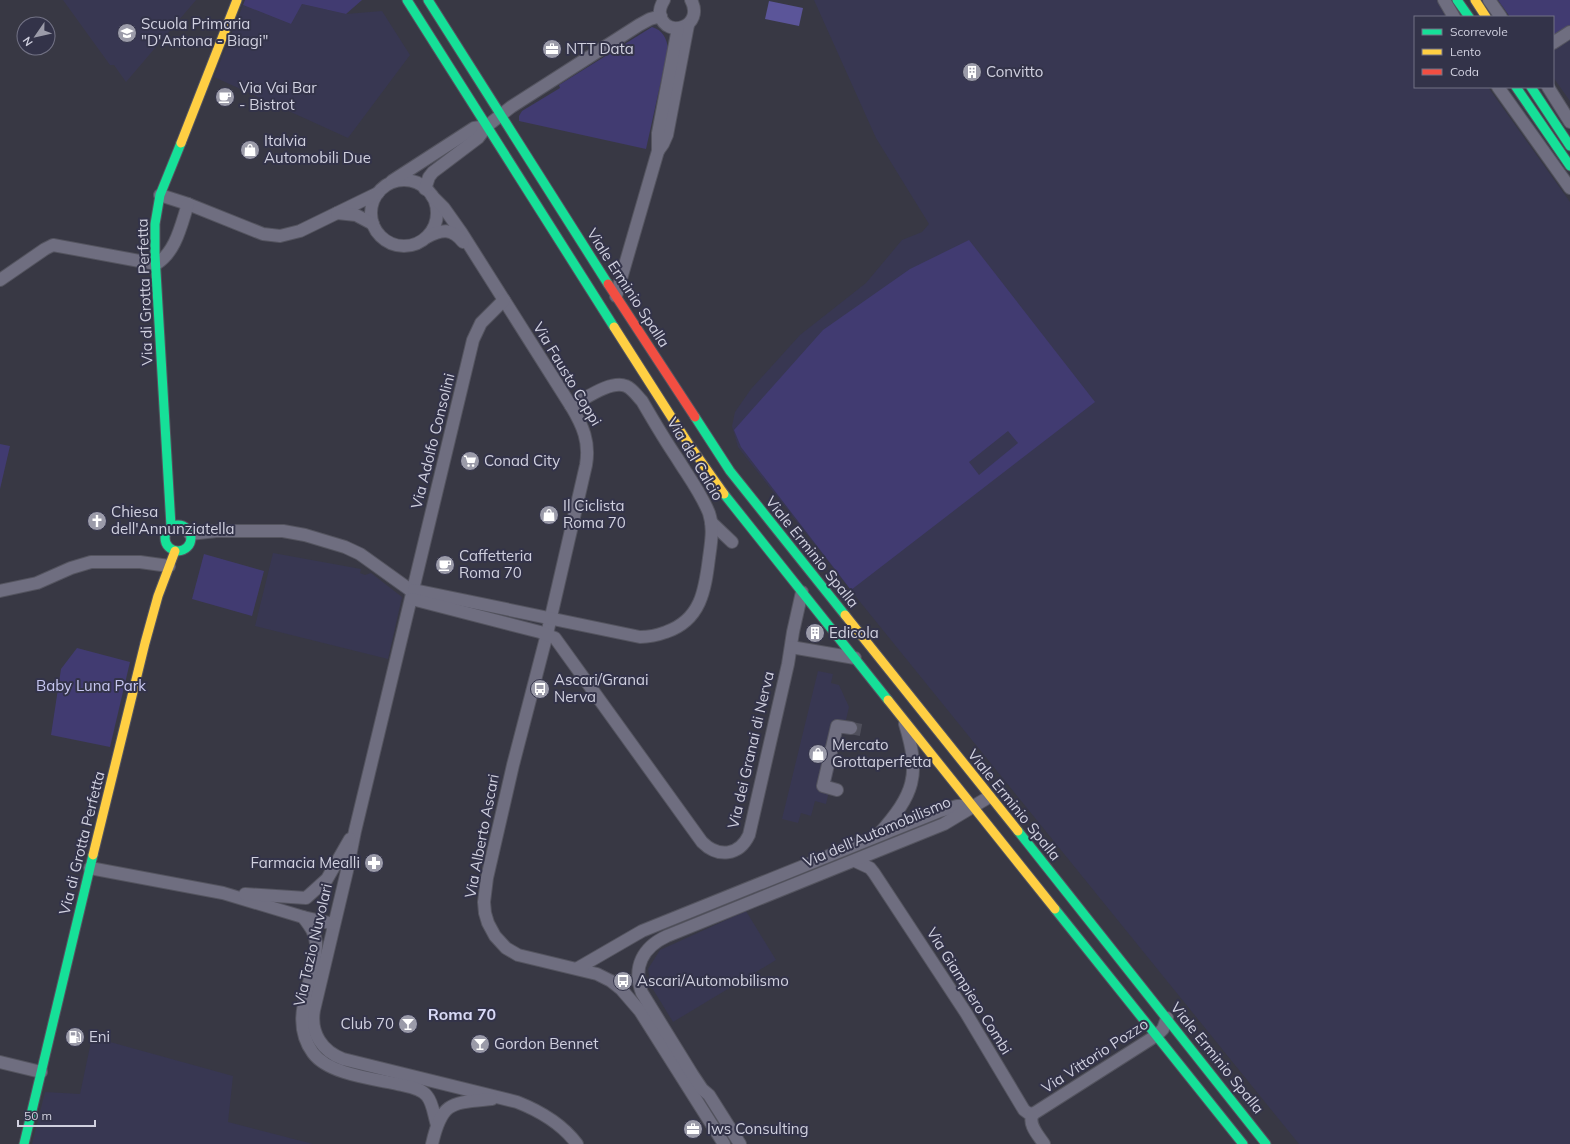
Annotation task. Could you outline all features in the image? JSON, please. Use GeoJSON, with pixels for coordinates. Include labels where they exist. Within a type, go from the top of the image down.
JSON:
{"type":"FeatureCollection","features":[{"type":"Feature","properties":{"kind":"main road","name":"Via di Grotta Perfetta"},"geometry":{"type":"LineString","coordinates":[[24,1144],[54,1014],[145,643],[158,596],[175,551],[169,548],[165,538],[166,532],[171,526],[156,264],[155,224],[160,195],[237,0]]}},
{"type":"Feature","properties":{"kind":"main road","name":"Viale Erminio Spalla"},"geometry":{"type":"LineString","coordinates":[[407,0],[708,473],[904,721],[974,806],[1243,1144]]}},
{"type":"Feature","properties":{"kind":"main road","name":"Viale Erminio Spalla"},"geometry":{"type":"LineString","coordinates":[[428,0],[624,309],[730,471],[1266,1144]]}},
{"type":"Feature","properties":{"kind":"main road"},"geometry":{"type":"LineString","coordinates":[[1457,0],[1468,16]]}},
{"type":"Feature","properties":{"kind":"main road"},"geometry":{"type":"LineString","coordinates":[[1475,0],[1485,16]]}},
{"type":"Feature","properties":{"kind":"main road"},"geometry":{"type":"LineString","coordinates":[[1517,88],[1570,166]]}},
{"type":"Feature","properties":{"kind":"main road"},"geometry":{"type":"LineString","coordinates":[[1532,88],[1570,146]]}},
{"type":"Feature","properties":{"kind":"main road"},"geometry":{"type":"LineString","coordinates":[[171,526],[182,525],[187,528],[191,540],[189,546],[181,551],[175,551]]}},
{"type":"Feature","properties":{"kind":"street"},"geometry":{"type":"LineString","coordinates":[[664,0],[660,7],[661,16],[664,23],[668,26],[683,26],[691,21],[694,11],[690,0]]}},
{"type":"Feature","properties":{"kind":"street"},"geometry":{"type":"LineString","coordinates":[[1444,0],[1453,16]]}},
{"type":"Feature","properties":{"kind":"street"},"geometry":{"type":"LineString","coordinates":[[1489,0],[1500,16]]}},
{"type":"Feature","properties":{"kind":"street"},"geometry":{"type":"LineString","coordinates":[[428,192],[429,177],[433,172],[478,138],[487,126],[500,115],[523,98],[639,25],[650,19],[661,16]]}},
{"type":"Feature","properties":{"kind":"street"},"geometry":{"type":"LineString","coordinates":[[616,296],[658,151],[658,133],[677,61],[683,26]]}},
{"type":"Feature","properties":{"kind":"street"},"geometry":{"type":"LineString","coordinates":[[1554,43],[1570,32]]}},
{"type":"Feature","properties":{"kind":"street"},"geometry":{"type":"LineString","coordinates":[[1499,88],[1570,188]]}},
{"type":"Feature","properties":{"kind":"street"},"geometry":{"type":"LineString","coordinates":[[1549,88],[1570,122]]}},
{"type":"Feature","properties":{"kind":"street"},"geometry":{"type":"LineString","coordinates":[[160,195],[188,204],[260,233],[276,236],[294,233],[378,193],[396,178],[468,132],[479,126],[487,126]]}},
{"type":"Feature","properties":{"kind":"street"},"geometry":{"type":"LineString","coordinates":[[378,193],[371,207],[372,224],[380,237],[397,246],[413,245],[427,238],[435,226],[437,218],[436,204],[428,192],[418,184],[409,181],[391,183]]}},
{"type":"Feature","properties":{"kind":"street","name":"Via Fausto Coppi"},"geometry":{"type":"LineString","coordinates":[[428,192],[444,208],[454,222],[571,406],[585,432],[588,444],[588,457],[547,634]]}},
{"type":"Feature","properties":{"kind":"street"},"geometry":{"type":"LineString","coordinates":[[0,280],[53,245],[156,264],[161,261],[170,250],[188,204]]}},
{"type":"Feature","properties":{"kind":"street"},"geometry":{"type":"LineString","coordinates":[[337,213],[356,216],[372,224]]}},
{"type":"Feature","properties":{"kind":"street","name":"Via Fausto Coppi"},"geometry":{"type":"LineString","coordinates":[[427,238],[439,231],[452,233],[460,238],[477,258]]}},
{"type":"Feature","properties":{"kind":"street","name":"Via Adolfo Consolini"},"geometry":{"type":"LineString","coordinates":[[413,594],[473,340],[482,323],[504,300]]}},
{"type":"Feature","properties":{"kind":"street"},"geometry":{"type":"LineString","coordinates":[[609,318],[624,309]]}},
{"type":"Feature","properties":{"kind":"street","name":"Via del Calcio"},"geometry":{"type":"LineString","coordinates":[[550,618],[636,636],[650,636],[674,629],[688,620],[696,609],[703,593],[712,541],[711,522],[700,494],[642,401],[632,390],[624,386],[612,386],[603,389],[571,406]]}},
{"type":"Feature","properties":{"kind":"street"},"geometry":{"type":"LineString","coordinates":[[711,522],[732,542]]}},
{"type":"Feature","properties":{"kind":"street"},"geometry":{"type":"LineString","coordinates":[[190,534],[216,531],[283,531],[305,535],[345,547],[360,554],[413,594],[547,634]]}},
{"type":"Feature","properties":{"kind":"street"},"geometry":{"type":"LineString","coordinates":[[0,591],[37,582],[71,568],[91,562],[140,562],[169,566]]}},
{"type":"Feature","properties":{"kind":"street","name":"Via dei Granai di Nerva"},"geometry":{"type":"LineString","coordinates":[[547,634],[558,640],[686,822],[706,847],[720,853],[728,853],[736,850],[744,843],[749,835],[788,664],[792,632],[802,592]]}},
{"type":"Feature","properties":{"kind":"street"},"geometry":{"type":"LineString","coordinates":[[413,594],[550,618]]}},
{"type":"Feature","properties":{"kind":"street","name":"Via Tazio Nuvolari"},"geometry":{"type":"LineString","coordinates":[[413,594],[355,830],[313,1019],[316,1035],[323,1047],[330,1054],[408,1081],[427,1095],[437,1125]]}},
{"type":"Feature","properties":{"kind":"street","name":"Via Alberto Ascari"},"geometry":{"type":"LineString","coordinates":[[547,634],[513,764],[490,863],[485,890],[484,908],[490,928],[506,948],[518,955],[578,968],[597,974],[624,991],[688,1076],[709,1095],[740,1144]]}},
{"type":"Feature","properties":{"kind":"street"},"geometry":{"type":"LineString","coordinates":[[791,647],[855,658]]}},
{"type":"Feature","properties":{"kind":"street","name":"Via dell'Automobilismo"},"geometry":{"type":"LineString","coordinates":[[877,836],[903,804],[910,787],[913,772],[913,756],[904,721]]}},
{"type":"Feature","properties":{"kind":"street"},"geometry":{"type":"LineString","coordinates":[[837,790],[822,790],[838,722],[851,728]]}},
{"type":"Feature","properties":{"kind":"street"},"geometry":{"type":"LineString","coordinates":[[974,806],[989,797]]}},
{"type":"Feature","properties":{"kind":"street","name":"Via dell'Automobilismo"},"geometry":{"type":"LineString","coordinates":[[578,968],[634,935],[682,915],[940,811],[957,806],[974,806]]}},
{"type":"Feature","properties":{"kind":"street","name":"Via dell'Automobilismo"},"geometry":{"type":"LineString","coordinates":[[653,944],[667,936],[944,824],[974,806]]}},
{"type":"Feature","properties":{"kind":"street"},"geometry":{"type":"LineString","coordinates":[[1000,839],[1014,828]]}},
{"type":"Feature","properties":{"kind":"street","name":"Via Tazio Nuvolari"},"geometry":{"type":"LineString","coordinates":[[223,893],[306,898],[327,879],[355,830]]}},
{"type":"Feature","properties":{"kind":"street","name":"Via Giampiero Combi"},"geometry":{"type":"LineString","coordinates":[[855,861],[870,868],[874,873],[966,1013],[1024,1110],[1033,1114]]}},
{"type":"Feature","properties":{"kind":"street"},"geometry":{"type":"LineString","coordinates":[[90,868],[223,893],[303,917],[334,924]]}},
{"type":"Feature","properties":{"kind":"street"},"geometry":{"type":"LineString","coordinates":[[736,893],[741,906]]}},
{"type":"Feature","properties":{"kind":"street"},"geometry":{"type":"LineString","coordinates":[[682,915],[688,928]]}},
{"type":"Feature","properties":{"kind":"street","name":"Via Tazio Nuvolari"},"geometry":{"type":"LineString","coordinates":[[303,917],[311,927],[316,946],[301,1016],[303,1034],[309,1048],[320,1060],[333,1068],[517,1102],[560,1125],[577,1144]]}},
{"type":"Feature","properties":{"kind":"street","name":"Via Alberto Ascari"},"geometry":{"type":"LineString","coordinates":[[653,944],[646,951],[640,965],[638,975],[640,986],[724,1144]]}},
{"type":"Feature","properties":{"kind":"street"},"geometry":{"type":"LineString","coordinates":[[316,946],[323,973]]}},
{"type":"Feature","properties":{"kind":"street","name":"Via Vittorio Pozzo"},"geometry":{"type":"LineString","coordinates":[[1033,1114],[1157,1035],[1163,1030],[1167,1018]]}},
{"type":"Feature","properties":{"kind":"street"},"geometry":{"type":"LineString","coordinates":[[0,1062],[41,1072]]}},
{"type":"Feature","properties":{"kind":"street","name":"Via Tazio Nuvolari"},"geometry":{"type":"LineString","coordinates":[[437,1125],[444,1112],[457,1103],[501,1098]]}},
{"type":"Feature","properties":{"kind":"street"},"geometry":{"type":"LineString","coordinates":[[1033,1114],[1032,1124],[1044,1144]]}},
{"type":"Feature","properties":{"kind":"street"},"geometry":{"type":"LineString","coordinates":[[432,1144],[437,1125]]}},
{"type":"Feature","properties":{"kind":"shaded area","name":"Scuola Primaria \"D'Antona - Biagi\""},"geometry":{"type":"Polygon","coordinates":[[[63,0],[196,0],[126,82],[114,65],[110,65],[63,0]]]}},
{"type":"Feature","properties":{"kind":"shaded area"},"geometry":{"type":"Polygon","coordinates":[[[814,0],[1437,0],[1446,16],[1414,16],[1414,88],[1489,88],[1570,202],[1570,1144],[1299,1144],[848,587],[738,447],[732,426],[735,412],[751,389],[800,335],[866,283],[902,240],[922,232],[929,224],[876,138],[814,0]]]}},
{"type":"Feature","properties":{"kind":"shaded area"},"geometry":{"type":"Polygon","coordinates":[[[769,1],[803,8],[799,26],[765,19],[769,1]]]}},
{"type":"Feature","properties":{"kind":"shaded area"},"geometry":{"type":"Polygon","coordinates":[[[302,4],[346,14],[382,11],[410,55],[348,138],[214,77],[243,5],[291,24],[302,4]]]}},
{"type":"Feature","properties":{"kind":"shaded area"},"geometry":{"type":"Polygon","coordinates":[[[1570,39],[1570,101],[1554,78],[1554,50],[1570,39]]]}},
{"type":"Feature","properties":{"kind":"shaded area"},"geometry":{"type":"Polygon","coordinates":[[[273,553],[361,569],[360,573],[365,575],[371,573],[402,597],[388,659],[255,626],[273,553]]]}},
{"type":"Feature","properties":{"kind":"shaded area","name":"Mercato Grottaperfetta"},"geometry":{"type":"Polygon","coordinates":[[[818,671],[833,674],[831,683],[839,685],[849,707],[826,804],[815,801],[811,816],[801,813],[798,823],[782,819],[818,671]]]}},
{"type":"Feature","properties":{"kind":"shaded area"},"geometry":{"type":"Polygon","coordinates":[[[746,911],[776,960],[673,1022],[651,986],[648,969],[660,950],[746,911]]]}},
{"type":"Feature","properties":{"kind":"shaded area"},"geometry":{"type":"Polygon","coordinates":[[[92,1037],[233,1076],[228,1122],[313,1144],[32,1144],[45,1092],[80,1094],[92,1037]]]}},
{"type":"Feature","properties":{"kind":"green space"},"geometry":{"type":"Polygon","coordinates":[[[245,0],[362,0],[346,14],[302,4],[291,24],[243,5],[245,0]]]}},
{"type":"Feature","properties":{"kind":"green space"},"geometry":{"type":"Polygon","coordinates":[[[1498,0],[1570,0],[1570,26],[1554,37],[1554,16],[1509,16],[1498,0]]]}},
{"type":"Feature","properties":{"kind":"green space"},"geometry":{"type":"Polygon","coordinates":[[[652,27],[659,30],[664,35],[668,49],[646,149],[519,121],[519,116],[522,111],[560,88],[559,85],[652,27]]]}},
{"type":"Feature","properties":{"kind":"green space"},"geometry":{"type":"Polygon","coordinates":[[[969,240],[1095,402],[851,590],[741,447],[734,430],[823,330],[910,269],[969,240]],[[1008,431],[969,462],[979,475],[1018,443],[1008,431]]]}},
{"type":"Feature","properties":{"kind":"green space"},"geometry":{"type":"Polygon","coordinates":[[[0,444],[10,446],[0,489],[0,444]]]}},
{"type":"Feature","properties":{"kind":"green space"},"geometry":{"type":"Polygon","coordinates":[[[204,554],[264,571],[252,616],[192,599],[204,554]]]}},
{"type":"Feature","properties":{"kind":"green space","name":"Baby Luna Park"},"geometry":{"type":"Polygon","coordinates":[[[77,648],[130,662],[110,747],[51,735],[61,669],[77,648]]]}},
{"type":"Feature","properties":{"kind":"tunnel"},"geometry":{"type":"LineString","coordinates":[[851,728],[861,730]]}},
{"type":"Feature","properties":{"kind":"traffic: fast"},"geometry":{"type":"LineString","coordinates":[[407,0],[614,327]]}},
{"type":"Feature","properties":{"kind":"traffic: fast"},"geometry":{"type":"LineString","coordinates":[[428,0],[608,284]]}},
{"type":"Feature","properties":{"kind":"traffic: fast"},"geometry":{"type":"LineString","coordinates":[[1457,0],[1468,16]]}},
{"type":"Feature","properties":{"kind":"traffic: fast"},"geometry":{"type":"LineString","coordinates":[[1517,88],[1570,166]]}},
{"type":"Feature","properties":{"kind":"traffic: fast"},"geometry":{"type":"LineString","coordinates":[[1532,88],[1570,146]]}},
{"type":"Feature","properties":{"kind":"traffic: fast"},"geometry":{"type":"LineString","coordinates":[[171,526],[155,255],[155,224],[160,195],[181,143]]}},
{"type":"Feature","properties":{"kind":"traffic: fast"},"geometry":{"type":"LineString","coordinates":[[695,417],[730,471],[845,615]]}},
{"type":"Feature","properties":{"kind":"traffic: fast"},"geometry":{"type":"LineString","coordinates":[[724,494],[888,700]]}},
{"type":"Feature","properties":{"kind":"traffic: fast"},"geometry":{"type":"LineString","coordinates":[[178,525],[187,529],[191,538],[187,547],[178,551],[169,547],[165,538],[169,529],[178,525]]}},
{"type":"Feature","properties":{"kind":"traffic: fast"},"geometry":{"type":"LineString","coordinates":[[1018,831],[1266,1144]]}},
{"type":"Feature","properties":{"kind":"traffic: fast"},"geometry":{"type":"LineString","coordinates":[[24,1144],[93,855]]}},
{"type":"Feature","properties":{"kind":"traffic: fast"},"geometry":{"type":"LineString","coordinates":[[1055,909],[1243,1144]]}},
{"type":"Feature","properties":{"kind":"traffic: slow"},"geometry":{"type":"LineString","coordinates":[[181,143],[237,0]]}},
{"type":"Feature","properties":{"kind":"traffic: slow"},"geometry":{"type":"LineString","coordinates":[[1475,0],[1485,16]]}},
{"type":"Feature","properties":{"kind":"traffic: slow"},"geometry":{"type":"LineString","coordinates":[[614,327],[688,443],[724,494]]}},
{"type":"Feature","properties":{"kind":"traffic: slow"},"geometry":{"type":"LineString","coordinates":[[93,855],[145,643],[158,596],[175,551]]}},
{"type":"Feature","properties":{"kind":"traffic: slow"},"geometry":{"type":"LineString","coordinates":[[845,615],[1018,831]]}},
{"type":"Feature","properties":{"kind":"traffic: slow"},"geometry":{"type":"LineString","coordinates":[[888,700],[1055,909]]}},
{"type":"Feature","properties":{"kind":"traffic: jam"},"geometry":{"type":"LineString","coordinates":[[608,284],[695,417]]}},
{"type":"Feature","properties":{"kind":"place","name":"Scuola Primaria \"D'Antona - Biagi\""},"geometry":{"type":"Point","coordinates":[127,33]}},
{"type":"Feature","properties":{"kind":"place","name":"NTT Data"},"geometry":{"type":"Point","coordinates":[552,49]}},
{"type":"Feature","properties":{"kind":"place","name":"Convitto"},"geometry":{"type":"Point","coordinates":[972,72]}},
{"type":"Feature","properties":{"kind":"place","name":"Via Vai Bar - Bistrot"},"geometry":{"type":"Point","coordinates":[225,97]}},
{"type":"Feature","properties":{"kind":"place","name":"Italvia Automobili Due"},"geometry":{"type":"Point","coordinates":[250,150]}},
{"type":"Feature","properties":{"kind":"place","name":"Conad City"},"geometry":{"type":"Point","coordinates":[470,461]}},
{"type":"Feature","properties":{"kind":"place","name":"Il Ciclista Roma 70"},"geometry":{"type":"Point","coordinates":[549,515]}},
{"type":"Feature","properties":{"kind":"place","name":"Chiesa dell'Annunziatella"},"geometry":{"type":"Point","coordinates":[97,521]}},
{"type":"Feature","properties":{"kind":"place","name":"Caffetteria Roma 70"},"geometry":{"type":"Point","coordinates":[445,565]}},
{"type":"Feature","properties":{"kind":"place","name":"Edicola"},"geometry":{"type":"Point","coordinates":[815,633]}},
{"type":"Feature","properties":{"kind":"place","name":"Ascari/Granai Nerva"},"geometry":{"type":"Point","coordinates":[540,689]}},
{"type":"Feature","properties":{"kind":"place","name":"Mercato Grottaperfetta"},"geometry":{"type":"Point","coordinates":[818,754]}},
{"type":"Feature","properties":{"kind":"place","name":"Farmacia Mealli"},"geometry":{"type":"Point","coordinates":[374,863]}},
{"type":"Feature","properties":{"kind":"place","name":"Ascari/Automobilismo"},"geometry":{"type":"Point","coordinates":[623,981]}},
{"type":"Feature","properties":{"kind":"place","name":"Club 70"},"geometry":{"type":"Point","coordinates":[408,1024]}},
{"type":"Feature","properties":{"kind":"place","name":"Eni"},"geometry":{"type":"Point","coordinates":[75,1037]}},
{"type":"Feature","properties":{"kind":"place","name":"Gordon Bennet"},"geometry":{"type":"Point","coordinates":[480,1044]}},
{"type":"Feature","properties":{"kind":"place","name":"Iws Consulting"},"geometry":{"type":"Point","coordinates":[693,1129]}},
{"type":"Feature","properties":{"kind":"district","name":"Roma 70"},"geometry":{"type":"Point","coordinates":[462,1014]}}]}
